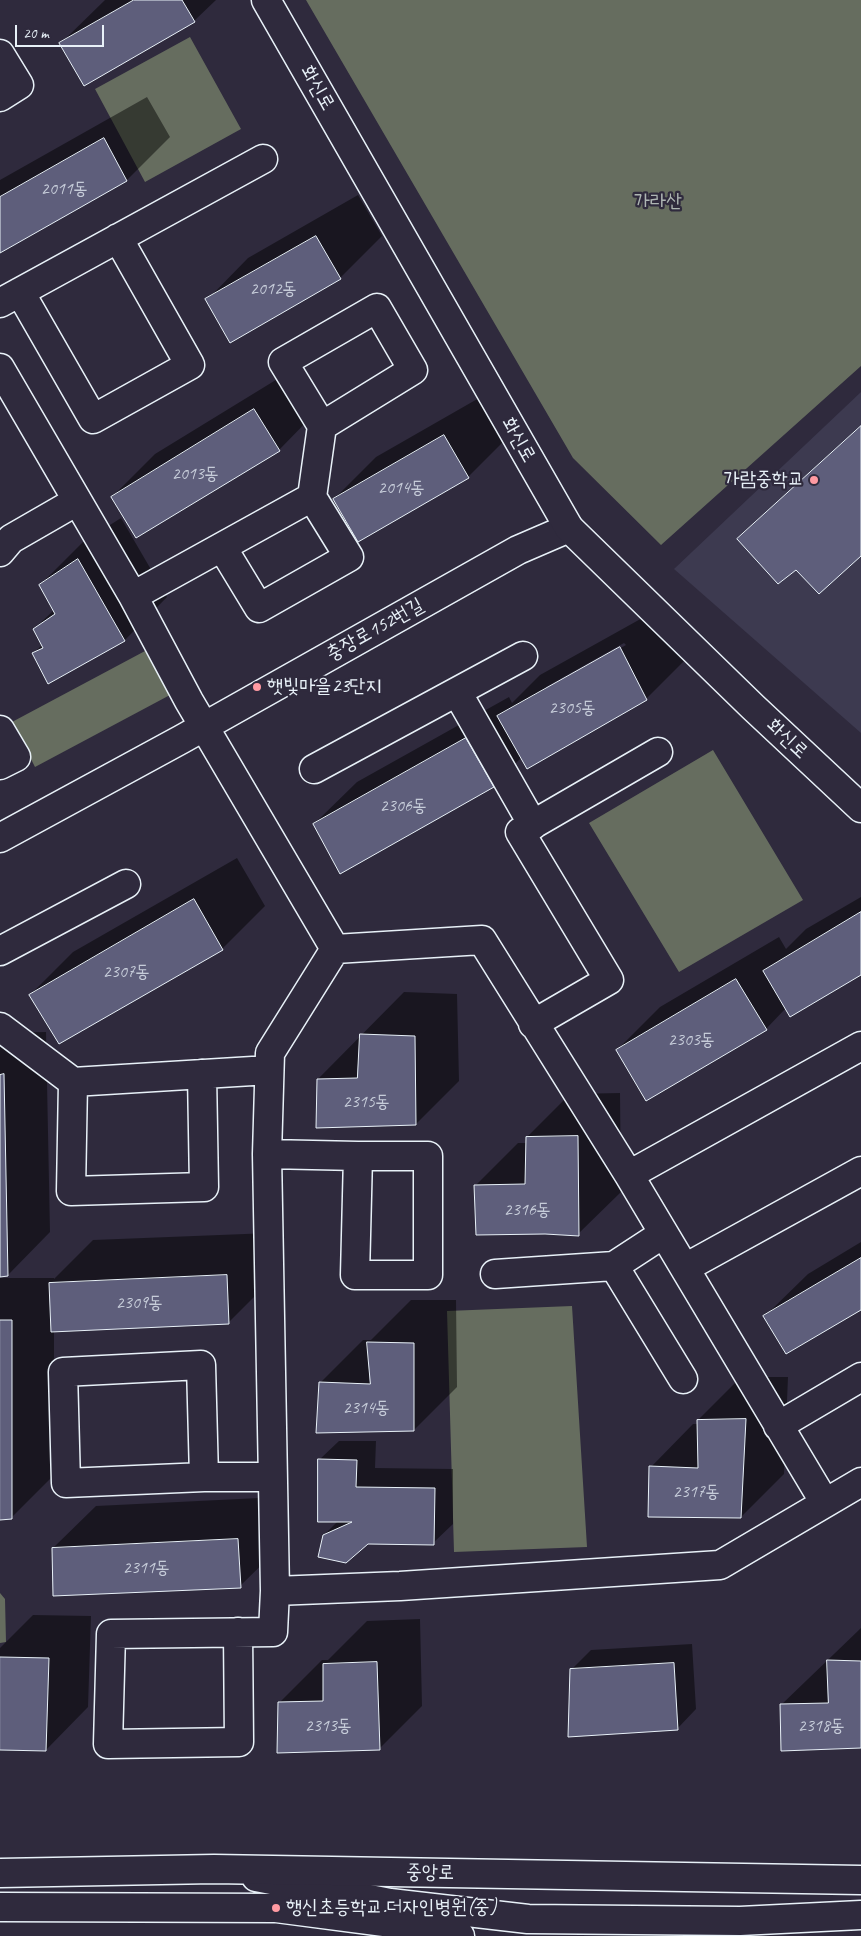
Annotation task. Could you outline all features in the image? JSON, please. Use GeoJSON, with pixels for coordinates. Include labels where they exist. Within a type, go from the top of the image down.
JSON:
{"type":"FeatureCollection","features":[{"type":"Feature","properties":{"kind":"main road","name":"화신로"},"geometry":{"type":"LineString","coordinates":[[266,0],[569,528],[753,707],[861,808]]}},
{"type":"Feature","properties":{"kind":"main road"},"geometry":{"type":"LineString","coordinates":[[0,54],[19,85],[0,97]]}},
{"type":"Feature","properties":{"kind":"main road"},"geometry":{"type":"LineString","coordinates":[[118,238],[190,365],[93,419],[10,297],[118,238],[263,159]]}},
{"type":"Feature","properties":{"kind":"main road"},"geometry":{"type":"LineString","coordinates":[[222,547],[259,608],[348,557],[312,497],[322,426],[283,362],[377,308],[413,370],[322,426]]}},
{"type":"Feature","properties":{"kind":"main road"},"geometry":{"type":"LineString","coordinates":[[0,368],[133,596],[189,701],[335,950]]}},
{"type":"Feature","properties":{"kind":"main road"},"geometry":{"type":"LineString","coordinates":[[133,596],[312,497]]}},
{"type":"Feature","properties":{"kind":"main road"},"geometry":{"type":"LineString","coordinates":[[4,537],[77,501]]}},
{"type":"Feature","properties":{"kind":"main road","name":"충장로152번길"},"geometry":{"type":"LineString","coordinates":[[0,838],[205,726],[518,550],[569,528]]}},
{"type":"Feature","properties":{"kind":"main road"},"geometry":{"type":"LineString","coordinates":[[314,769],[523,656]]}},
{"type":"Feature","properties":{"kind":"main road"},"geometry":{"type":"LineString","coordinates":[[457,692],[533,825]]}},
{"type":"Feature","properties":{"kind":"main road"},"geometry":{"type":"LineString","coordinates":[[0,730],[16,757],[0,766]]}},
{"type":"Feature","properties":{"kind":"main road"},"geometry":{"type":"LineString","coordinates":[[533,1024],[609,980],[520,832],[658,752]]}},
{"type":"Feature","properties":{"kind":"main road"},"geometry":{"type":"LineString","coordinates":[[0,951],[126,884]]}},
{"type":"Feature","properties":{"kind":"main road"},"geometry":{"type":"LineString","coordinates":[[335,950],[482,940],[629,1175],[825,1503]]}},
{"type":"Feature","properties":{"kind":"main road"},"geometry":{"type":"LineString","coordinates":[[238,1632],[239,1742],[108,1744],[111,1634],[238,1632],[273,1632],[275,1591],[267,1154],[270,1053],[335,950]]}},
{"type":"Feature","properties":{"kind":"main road"},"geometry":{"type":"LineString","coordinates":[[0,1027],[72,1082],[269,1070]]}},
{"type":"Feature","properties":{"kind":"main road"},"geometry":{"type":"LineString","coordinates":[[629,1175],[861,1046]]}},
{"type":"Feature","properties":{"kind":"main road"},"geometry":{"type":"LineString","coordinates":[[72,1082],[71,1191],[204,1187],[202,1074]]}},
{"type":"Feature","properties":{"kind":"main road"},"geometry":{"type":"LineString","coordinates":[[267,1154],[428,1156],[428,1275],[355,1275],[358,1156]]}},
{"type":"Feature","properties":{"kind":"main road"},"geometry":{"type":"LineString","coordinates":[[685,1268],[861,1171]]}},
{"type":"Feature","properties":{"kind":"main road"},"geometry":{"type":"LineString","coordinates":[[495,1274],[614,1266],[663,1234]]}},
{"type":"Feature","properties":{"kind":"main road"},"geometry":{"type":"LineString","coordinates":[[614,1266],[683,1379]]}},
{"type":"Feature","properties":{"kind":"main road"},"geometry":{"type":"LineString","coordinates":[[204,1477],[201,1365],[63,1372],[66,1483],[204,1477],[272,1477]]}},
{"type":"Feature","properties":{"kind":"main road"},"geometry":{"type":"LineString","coordinates":[[778,1426],[861,1377]]}},
{"type":"Feature","properties":{"kind":"main road"},"geometry":{"type":"LineString","coordinates":[[275,1591],[400,1586],[720,1565],[861,1482]]}},
{"type":"Feature","properties":{"kind":"main road"},"geometry":{"type":"LineString","coordinates":[[214,1869],[390,1903],[528,1919],[740,1922],[861,1916]]}},
{"type":"Feature","properties":{"kind":"main road","name":"중앙로"},"geometry":{"type":"LineString","coordinates":[[0,1873],[214,1869],[861,1880]]}},
{"type":"Feature","properties":{"kind":"main road"},"geometry":{"type":"LineString","coordinates":[[0,1907],[276,1908],[391,1923],[460,1936]]}},
{"type":"Feature","properties":{"kind":"shaded area","name":"가람중학교"},"geometry":{"type":"Polygon","coordinates":[[[861,392],[861,733],[674,569],[861,392]]]}},
{"type":"Feature","properties":{"kind":"green space","name":"가라산"},"geometry":{"type":"Polygon","coordinates":[[[306,0],[861,0],[861,366],[661,545],[573,458],[306,0]]]}},
{"type":"Feature","properties":{"kind":"green space"},"geometry":{"type":"Polygon","coordinates":[[[190,37],[241,129],[145,182],[95,89],[190,37]]]}},
{"type":"Feature","properties":{"kind":"green space"},"geometry":{"type":"Polygon","coordinates":[[[145,651],[170,695],[35,767],[12,722],[145,651]]]}},
{"type":"Feature","properties":{"kind":"green space"},"geometry":{"type":"Polygon","coordinates":[[[713,750],[803,900],[679,972],[589,823],[713,750]]]}},
{"type":"Feature","properties":{"kind":"green space"},"geometry":{"type":"Polygon","coordinates":[[[572,1306],[587,1547],[454,1552],[447,1311],[572,1306]]]}},
{"type":"Feature","properties":{"kind":"green space"},"geometry":{"type":"Polygon","coordinates":[[[0,1593],[5,1599],[6,1642],[0,1643],[0,1593]]]}},
{"type":"Feature","properties":{"kind":"building"},"geometry":{"type":"Polygon","coordinates":[[[134,0],[182,0],[195,22],[84,86],[59,43],[134,0]]]}},
{"type":"Feature","properties":{"kind":"building"},"geometry":{"type":"Polygon","coordinates":[[[104,138],[127,181],[0,253],[0,197],[104,138]]]}},
{"type":"Feature","properties":{"kind":"building"},"geometry":{"type":"Polygon","coordinates":[[[316,236],[341,279],[230,343],[205,299],[316,236]]]}},
{"type":"Feature","properties":{"kind":"building"},"geometry":{"type":"Polygon","coordinates":[[[254,409],[280,451],[136,538],[111,497],[254,409]]]}},
{"type":"Feature","properties":{"kind":"building"},"geometry":{"type":"Polygon","coordinates":[[[861,426],[861,556],[819,594],[796,570],[778,584],[737,539],[861,426]]]}},
{"type":"Feature","properties":{"kind":"building"},"geometry":{"type":"Polygon","coordinates":[[[444,435],[469,478],[358,542],[333,499],[444,435]]]}},
{"type":"Feature","properties":{"kind":"building"},"geometry":{"type":"Polygon","coordinates":[[[78,559],[125,641],[48,684],[32,653],[43,648],[33,629],[55,614],[39,585],[78,559]]]}},
{"type":"Feature","properties":{"kind":"building"},"geometry":{"type":"Polygon","coordinates":[[[620,647],[647,700],[527,769],[497,716],[620,647]]]}},
{"type":"Feature","properties":{"kind":"building"},"geometry":{"type":"Polygon","coordinates":[[[466,738],[494,787],[340,874],[313,824],[466,738]]]}},
{"type":"Feature","properties":{"kind":"building"},"geometry":{"type":"Polygon","coordinates":[[[194,899],[223,950],[59,1044],[29,995],[194,899]]]}},
{"type":"Feature","properties":{"kind":"building"},"geometry":{"type":"Polygon","coordinates":[[[861,912],[861,975],[790,1017],[763,971],[861,912]]]}},
{"type":"Feature","properties":{"kind":"building"},"geometry":{"type":"Polygon","coordinates":[[[736,979],[767,1030],[646,1101],[616,1050],[736,979]]]}},
{"type":"Feature","properties":{"kind":"building"},"geometry":{"type":"Polygon","coordinates":[[[360,1034],[415,1036],[416,1125],[316,1128],[317,1079],[357,1078],[360,1034]]]}},
{"type":"Feature","properties":{"kind":"building"},"geometry":{"type":"Polygon","coordinates":[[[4,1074],[8,1276],[0,1277],[0,1075],[4,1074]]]}},
{"type":"Feature","properties":{"kind":"building"},"geometry":{"type":"Polygon","coordinates":[[[578,1136],[579,1236],[545,1234],[476,1235],[474,1185],[525,1184],[526,1137],[578,1136]]]}},
{"type":"Feature","properties":{"kind":"building"},"geometry":{"type":"Polygon","coordinates":[[[861,1258],[861,1310],[786,1354],[763,1316],[861,1258]]]}},
{"type":"Feature","properties":{"kind":"building"},"geometry":{"type":"Polygon","coordinates":[[[227,1275],[229,1324],[51,1332],[49,1283],[227,1275]]]}},
{"type":"Feature","properties":{"kind":"building"},"geometry":{"type":"Polygon","coordinates":[[[0,1320],[12,1320],[12,1519],[0,1520],[0,1320]]]}},
{"type":"Feature","properties":{"kind":"building"},"geometry":{"type":"Polygon","coordinates":[[[367,1342],[414,1343],[414,1431],[316,1433],[319,1382],[370,1384],[367,1342]]]}},
{"type":"Feature","properties":{"kind":"building"},"geometry":{"type":"Polygon","coordinates":[[[746,1419],[741,1518],[648,1517],[649,1466],[698,1468],[697,1420],[746,1419]]]}},
{"type":"Feature","properties":{"kind":"building"},"geometry":{"type":"Polygon","coordinates":[[[318,1459],[357,1460],[356,1487],[435,1488],[434,1545],[368,1544],[346,1563],[318,1557],[323,1535],[352,1522],[318,1522],[318,1459]]]}},
{"type":"Feature","properties":{"kind":"building"},"geometry":{"type":"Polygon","coordinates":[[[238,1539],[241,1588],[53,1596],[52,1548],[238,1539]]]}},
{"type":"Feature","properties":{"kind":"building"},"geometry":{"type":"Polygon","coordinates":[[[0,1657],[49,1658],[46,1751],[0,1750],[0,1657]]]}},
{"type":"Feature","properties":{"kind":"building"},"geometry":{"type":"Polygon","coordinates":[[[827,1660],[861,1661],[861,1748],[781,1751],[780,1704],[828,1703],[827,1660]]]}},
{"type":"Feature","properties":{"kind":"building"},"geometry":{"type":"Polygon","coordinates":[[[377,1662],[380,1750],[277,1753],[278,1702],[323,1701],[323,1664],[377,1662]]]}},
{"type":"Feature","properties":{"kind":"building"},"geometry":{"type":"Polygon","coordinates":[[[674,1663],[678,1730],[568,1737],[570,1669],[674,1663]]]}},
{"type":"Feature","properties":{"kind":"place","name":"가람중학교"},"geometry":{"type":"Point","coordinates":[814,480]}},
{"type":"Feature","properties":{"kind":"place","name":"햇빛마을23단지"},"geometry":{"type":"Point","coordinates":[257,687]}},
{"type":"Feature","properties":{"kind":"place","name":"행신초등학교.더자인병원(중)"},"geometry":{"type":"Point","coordinates":[276,1908]}}]}
